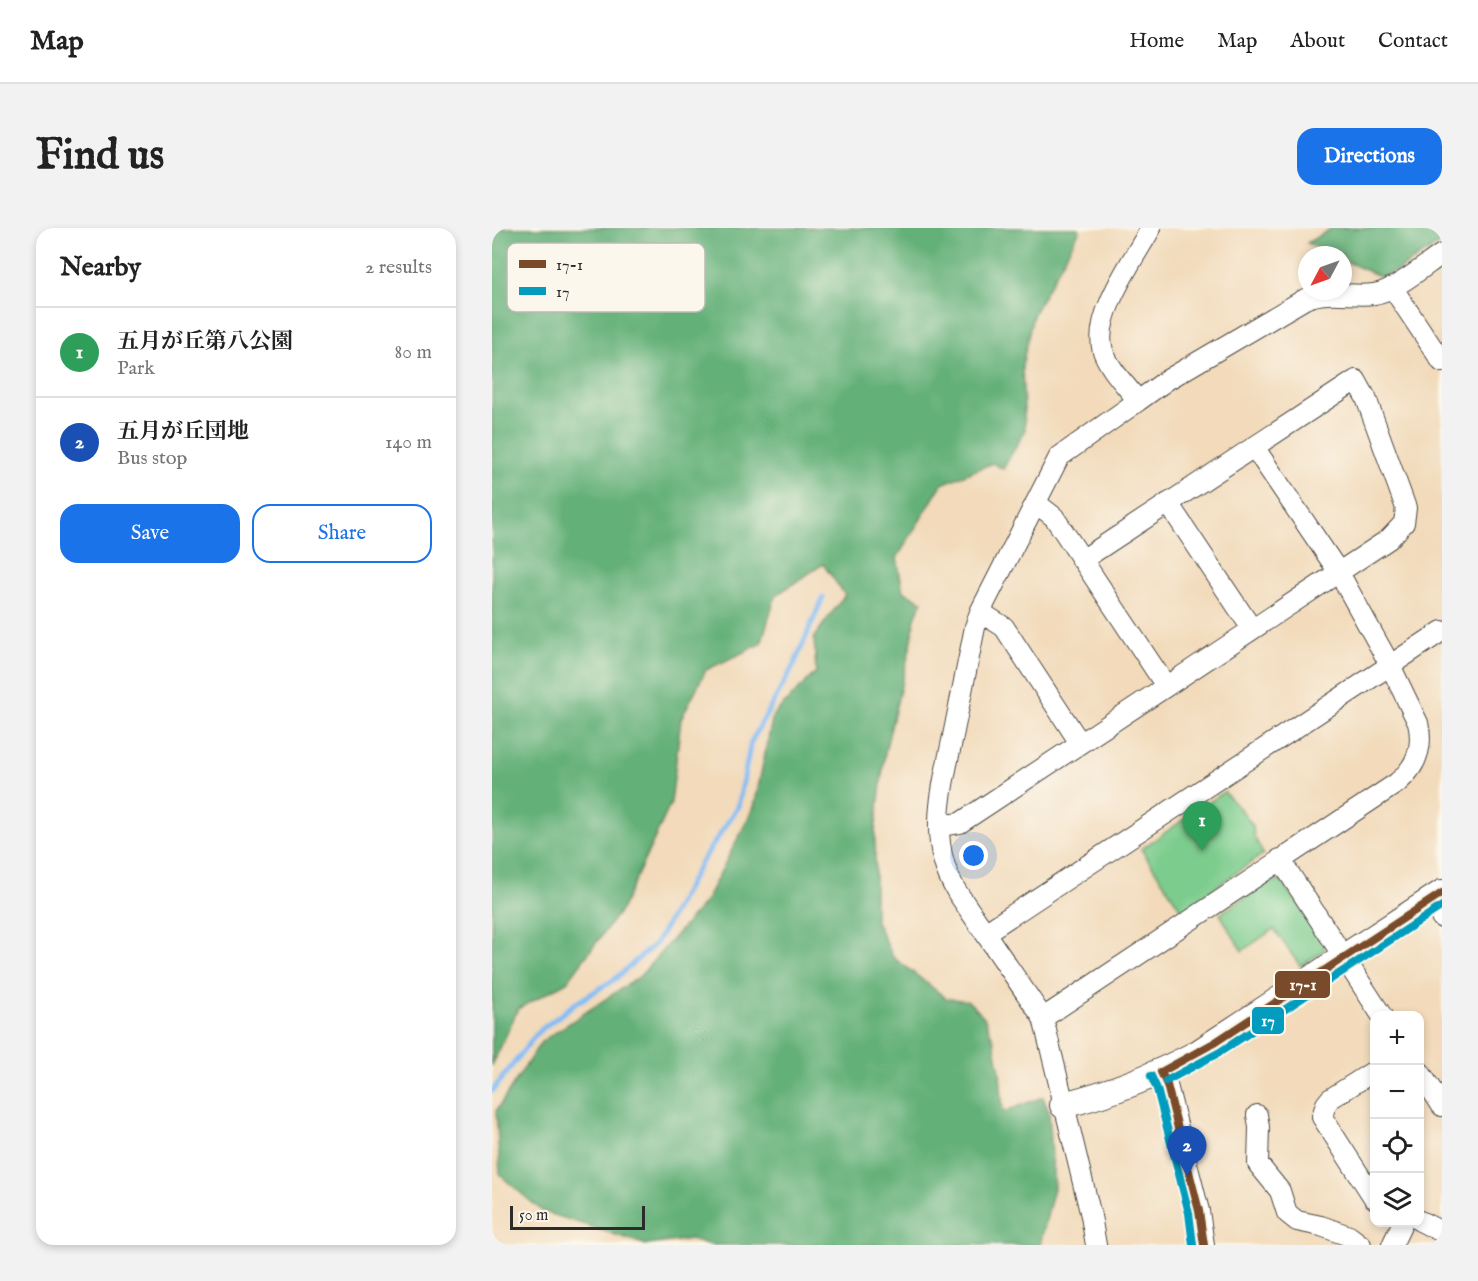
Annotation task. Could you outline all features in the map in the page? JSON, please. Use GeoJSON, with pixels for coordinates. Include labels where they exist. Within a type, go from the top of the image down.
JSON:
{"type":"FeatureCollection","features":[{"type":"Feature","properties":{"kind":"street"},"geometry":{"type":"LineString","coordinates":[[1138,400],[1106,358],[1101,331],[1105,310],[1151,228]]}},
{"type":"Feature","properties":{"kind":"street"},"geometry":{"type":"LineString","coordinates":[[1096,1245],[1043,1018],[946,873],[943,862],[939,809],[975,627],[980,612],[1059,457],[1167,381],[1305,299],[1328,294],[1375,294],[1392,287],[1442,254]]}},
{"type":"Feature","properties":{"kind":"street"},"geometry":{"type":"LineString","coordinates":[[1392,287],[1442,362]]}},
{"type":"Feature","properties":{"kind":"street"},"geometry":{"type":"LineString","coordinates":[[939,826],[960,823],[1393,535],[1404,523],[1405,502],[1366,398],[1356,380],[1082,560]]}},
{"type":"Feature","properties":{"kind":"street"},"geometry":{"type":"LineString","coordinates":[[1043,1018],[1396,783],[1412,766],[1420,750],[1421,733],[1415,712],[1390,665],[1338,571],[1254,447]]}},
{"type":"Feature","properties":{"kind":"street"},"geometry":{"type":"LineString","coordinates":[[1036,503],[1054,517],[1166,686]]}},
{"type":"Feature","properties":{"kind":"street"},"geometry":{"type":"LineString","coordinates":[[1168,503],[1252,629]]}},
{"type":"Feature","properties":{"kind":"street"},"geometry":{"type":"LineString","coordinates":[[980,612],[1004,627],[1080,743]]}},
{"type":"Feature","properties":{"kind":"street"},"geometry":{"type":"LineString","coordinates":[[985,933],[1442,631]]}},
{"type":"Feature","properties":{"kind":"street"},"geometry":{"type":"LineString","coordinates":[[1280,860],[1379,1011]]}},
{"type":"Feature","properties":{"kind":"street"},"geometry":{"type":"LineString","coordinates":[[1063,1105],[1120,1089],[1161,1072],[1214,1043],[1345,958],[1438,904]]}},
{"type":"Feature","properties":{"kind":"street"},"geometry":{"type":"LineString","coordinates":[[1161,1072],[1167,1085],[1199,1211],[1204,1245]]}},
{"type":"Feature","properties":{"kind":"street"},"geometry":{"type":"LineString","coordinates":[[1370,1074],[1330,1099],[1322,1117],[1370,1192]]}},
{"type":"Feature","properties":{"kind":"street"},"geometry":{"type":"LineString","coordinates":[[1424,1079],[1442,1106]]}},
{"type":"Feature","properties":{"kind":"street"},"geometry":{"type":"LineString","coordinates":[[1257,1115],[1258,1164],[1280,1191],[1287,1213],[1297,1221],[1321,1226],[1349,1236],[1361,1245]]}},
{"type":"Feature","properties":{"kind":"street"},"geometry":{"type":"LineString","coordinates":[[1424,1223],[1442,1232]]}},
{"type":"Feature","properties":{"kind":"street"},"geometry":{"type":"LineString","coordinates":[[1392,1245],[1401,1227]]}},
{"type":"Feature","properties":{"kind":"green space"},"geometry":{"type":"Polygon","coordinates":[[[492,228],[1079,228],[1080,230],[1033,315],[1022,366],[1025,431],[1003,469],[993,463],[942,484],[897,558],[903,591],[922,601],[915,618],[912,640],[885,752],[875,832],[875,919],[893,957],[946,998],[968,1001],[984,1017],[994,1041],[1000,1072],[1003,1112],[1043,1097],[1049,1112],[1054,1188],[1040,1245],[711,1245],[691,1239],[647,1245],[542,1211],[500,1175],[496,1111],[541,1042],[640,976],[705,902],[754,807],[773,715],[816,672],[814,637],[845,595],[823,564],[776,595],[761,644],[706,670],[681,719],[671,803],[622,908],[567,982],[518,1009],[492,1066],[492,228]]]}},
{"type":"Feature","properties":{"kind":"green space"},"geometry":{"type":"Polygon","coordinates":[[[1332,228],[1442,228],[1442,242],[1397,271],[1381,277],[1352,264],[1352,246],[1314,246],[1307,243],[1332,228]]]}},
{"type":"Feature","properties":{"kind":"green space"},"geometry":{"type":"Polygon","coordinates":[[[1224,792],[1253,826],[1254,836],[1263,854],[1195,902],[1195,906],[1184,914],[1141,849],[1224,792]]]}},
{"type":"Feature","properties":{"kind":"green space"},"geometry":{"type":"Polygon","coordinates":[[[1271,880],[1282,882],[1325,942],[1324,951],[1300,966],[1274,929],[1242,951],[1220,914],[1271,880]]]}},
{"type":"Feature","properties":{"kind":"waterway"},"geometry":{"type":"LineString","coordinates":[[492,1091],[538,1032],[573,1005],[615,979],[657,942],[700,864],[738,807],[751,742],[794,665],[823,597]]}},
{"type":"Feature","properties":{"kind":"transit line","name":"17-1"},"geometry":{"type":"LineString","coordinates":[[1161,1072],[1214,1043],[1442,893]]}},
{"type":"Feature","properties":{"kind":"transit line","name":"17"},"geometry":{"type":"LineString","coordinates":[[1166,1081],[1220,1052],[1442,906]]}},
{"type":"Feature","properties":{"kind":"transit line","name":"17-1"},"geometry":{"type":"LineString","coordinates":[[1161,1072],[1167,1085],[1199,1211],[1204,1245]]}},
{"type":"Feature","properties":{"kind":"transit line","name":"17"},"geometry":{"type":"LineString","coordinates":[[1151,1076],[1157,1089],[1189,1213],[1193,1245]]}},
{"type":"Feature","properties":{"kind":"place","name":"五月が丘第八公園"},"geometry":{"type":"Point","coordinates":[1202,851]}},
{"type":"Feature","properties":{"kind":"place","name":"五月が丘団地"},"geometry":{"type":"Point","coordinates":[1187,1176]}}]}
